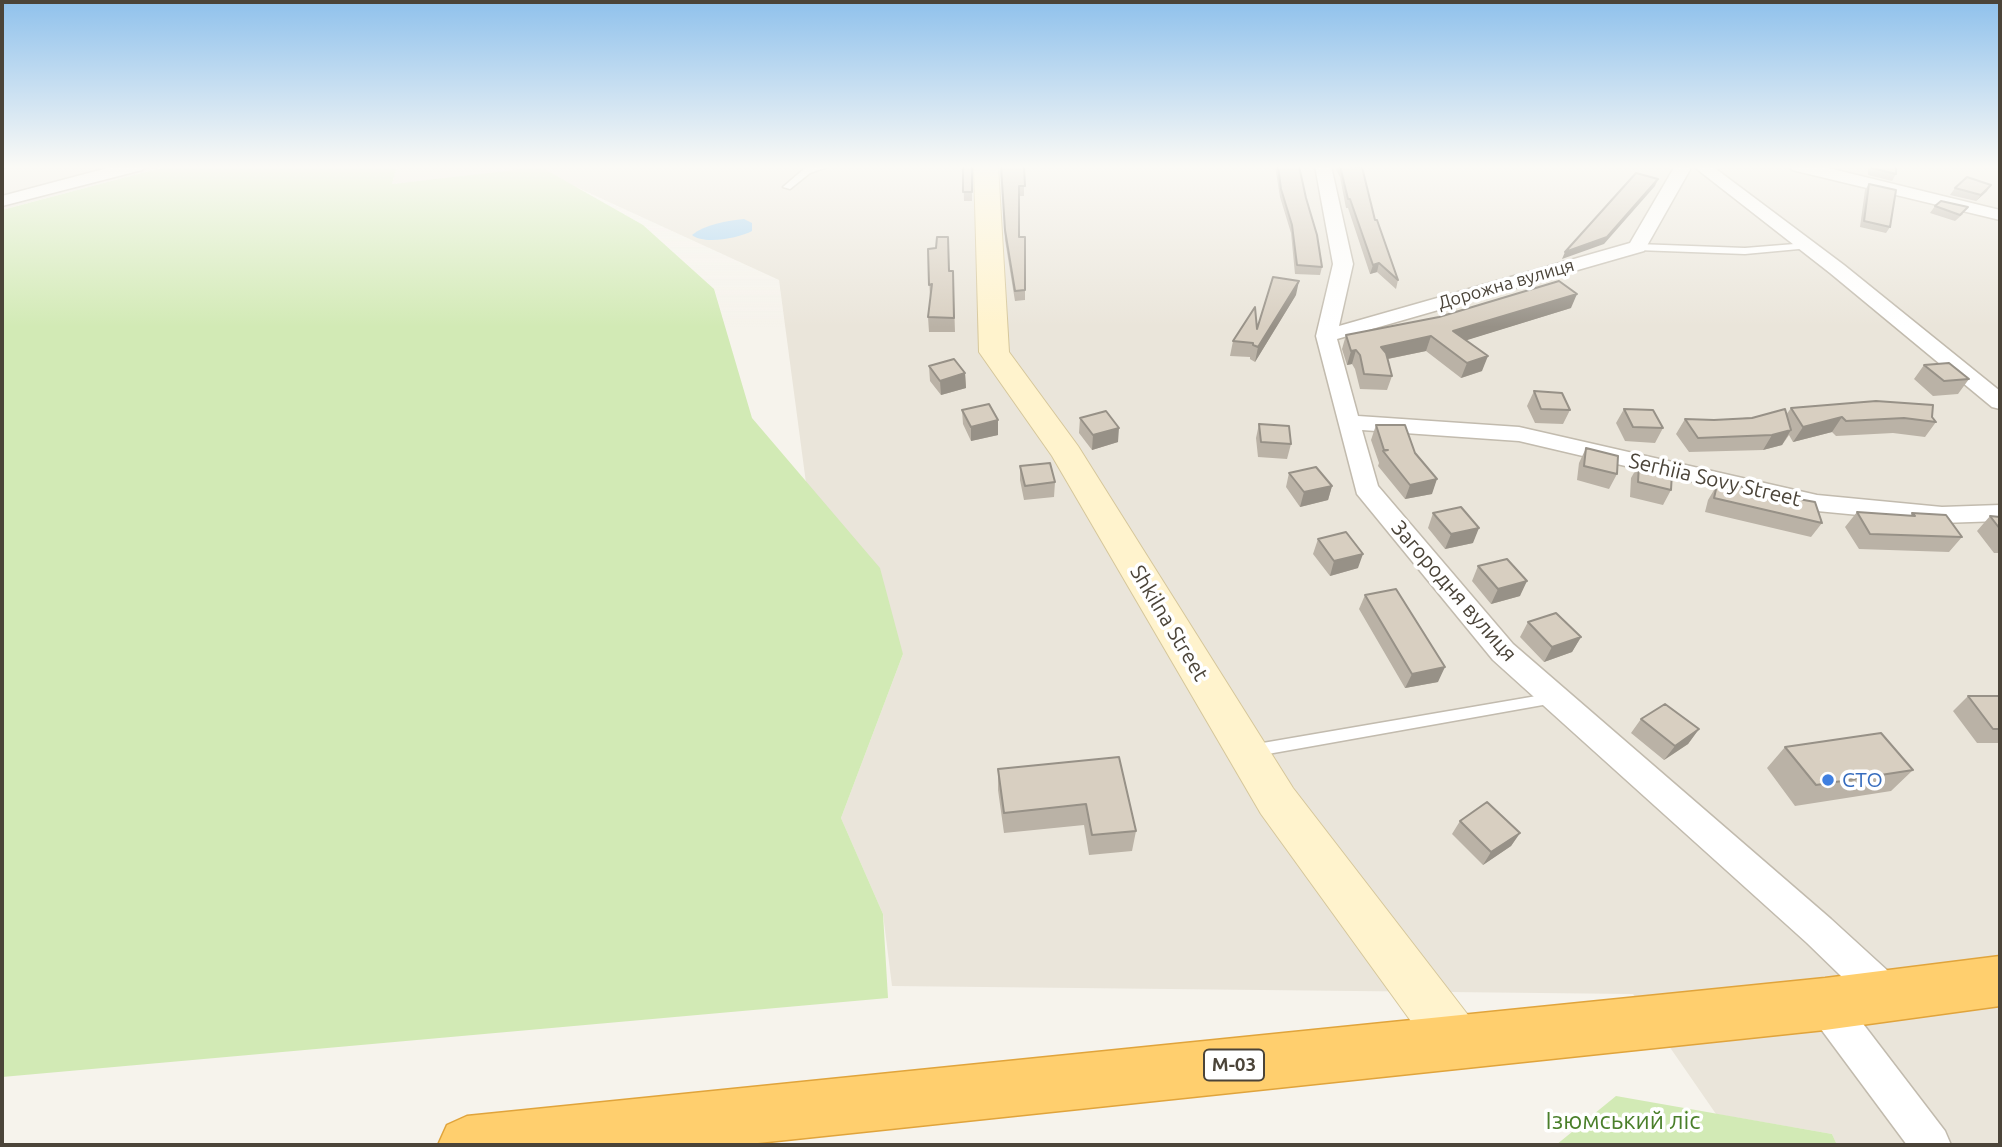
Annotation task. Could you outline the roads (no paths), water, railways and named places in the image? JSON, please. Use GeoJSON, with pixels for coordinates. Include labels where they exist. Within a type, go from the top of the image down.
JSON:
{"type":"FeatureCollection","features":[{"type":"Feature","properties":{"kind":"highway","name":"М-03"},"geometry":{"type":"LineString","coordinates":[[467,1145],[1825,1004],[2000,981]]}},
{"type":"Feature","properties":{"kind":"street","name":"Shkilna Street"},"geometry":{"type":"LineString","coordinates":[[988,220],[993,352],[1066,453],[1276,801],[1457,1042]]}},
{"type":"Feature","properties":{"kind":"street","name":"Загородня вулиця"},"geometry":{"type":"LineString","coordinates":[[1334,220],[1343,264],[1326,336],[1366,488],[1503,652],[1819,931],[1887,995]]}},
{"type":"Feature","properties":{"kind":"street"},"geometry":{"type":"LineString","coordinates":[[1637,247],[1653,220]]}},
{"type":"Feature","properties":{"kind":"street"},"geometry":{"type":"LineString","coordinates":[[1772,220],[2000,402]]}},
{"type":"Feature","properties":{"kind":"street","name":"Дорожна вулиця"},"geometry":{"type":"LineString","coordinates":[[1326,336],[1637,247]]}},
{"type":"Feature","properties":{"kind":"street","name":"Serhiia Sovy Street"},"geometry":{"type":"LineString","coordinates":[[1349,422],[1519,434],[1816,503],[1942,515],[2000,513]]}},
{"type":"Feature","properties":{"kind":"street"},"geometry":{"type":"LineString","coordinates":[[1825,1004],[1931,1145]]}},
{"type":"Feature","properties":{"kind":"lane"},"geometry":{"type":"LineString","coordinates":[[1637,247],[1745,251],[1807,246]]}},
{"type":"Feature","properties":{"kind":"lane"},"geometry":{"type":"LineString","coordinates":[[1247,751],[1554,698]]}},
{"type":"Feature","properties":{"kind":"water"},"geometry":{"type":"Polygon","coordinates":[[[745,220],[752,223],[752,231],[713,240],[692,235],[697,231],[724,222],[745,220]]]}},
{"type":"Feature","properties":{"kind":"place","name":"СТО"},"geometry":{"type":"Point","coordinates":[1828,780]}},
{"type":"Feature","properties":{"kind":"park label","name":"Ізюмський ліс"},"geometry":{"type":"Point","coordinates":[1623,1121]}}]}
